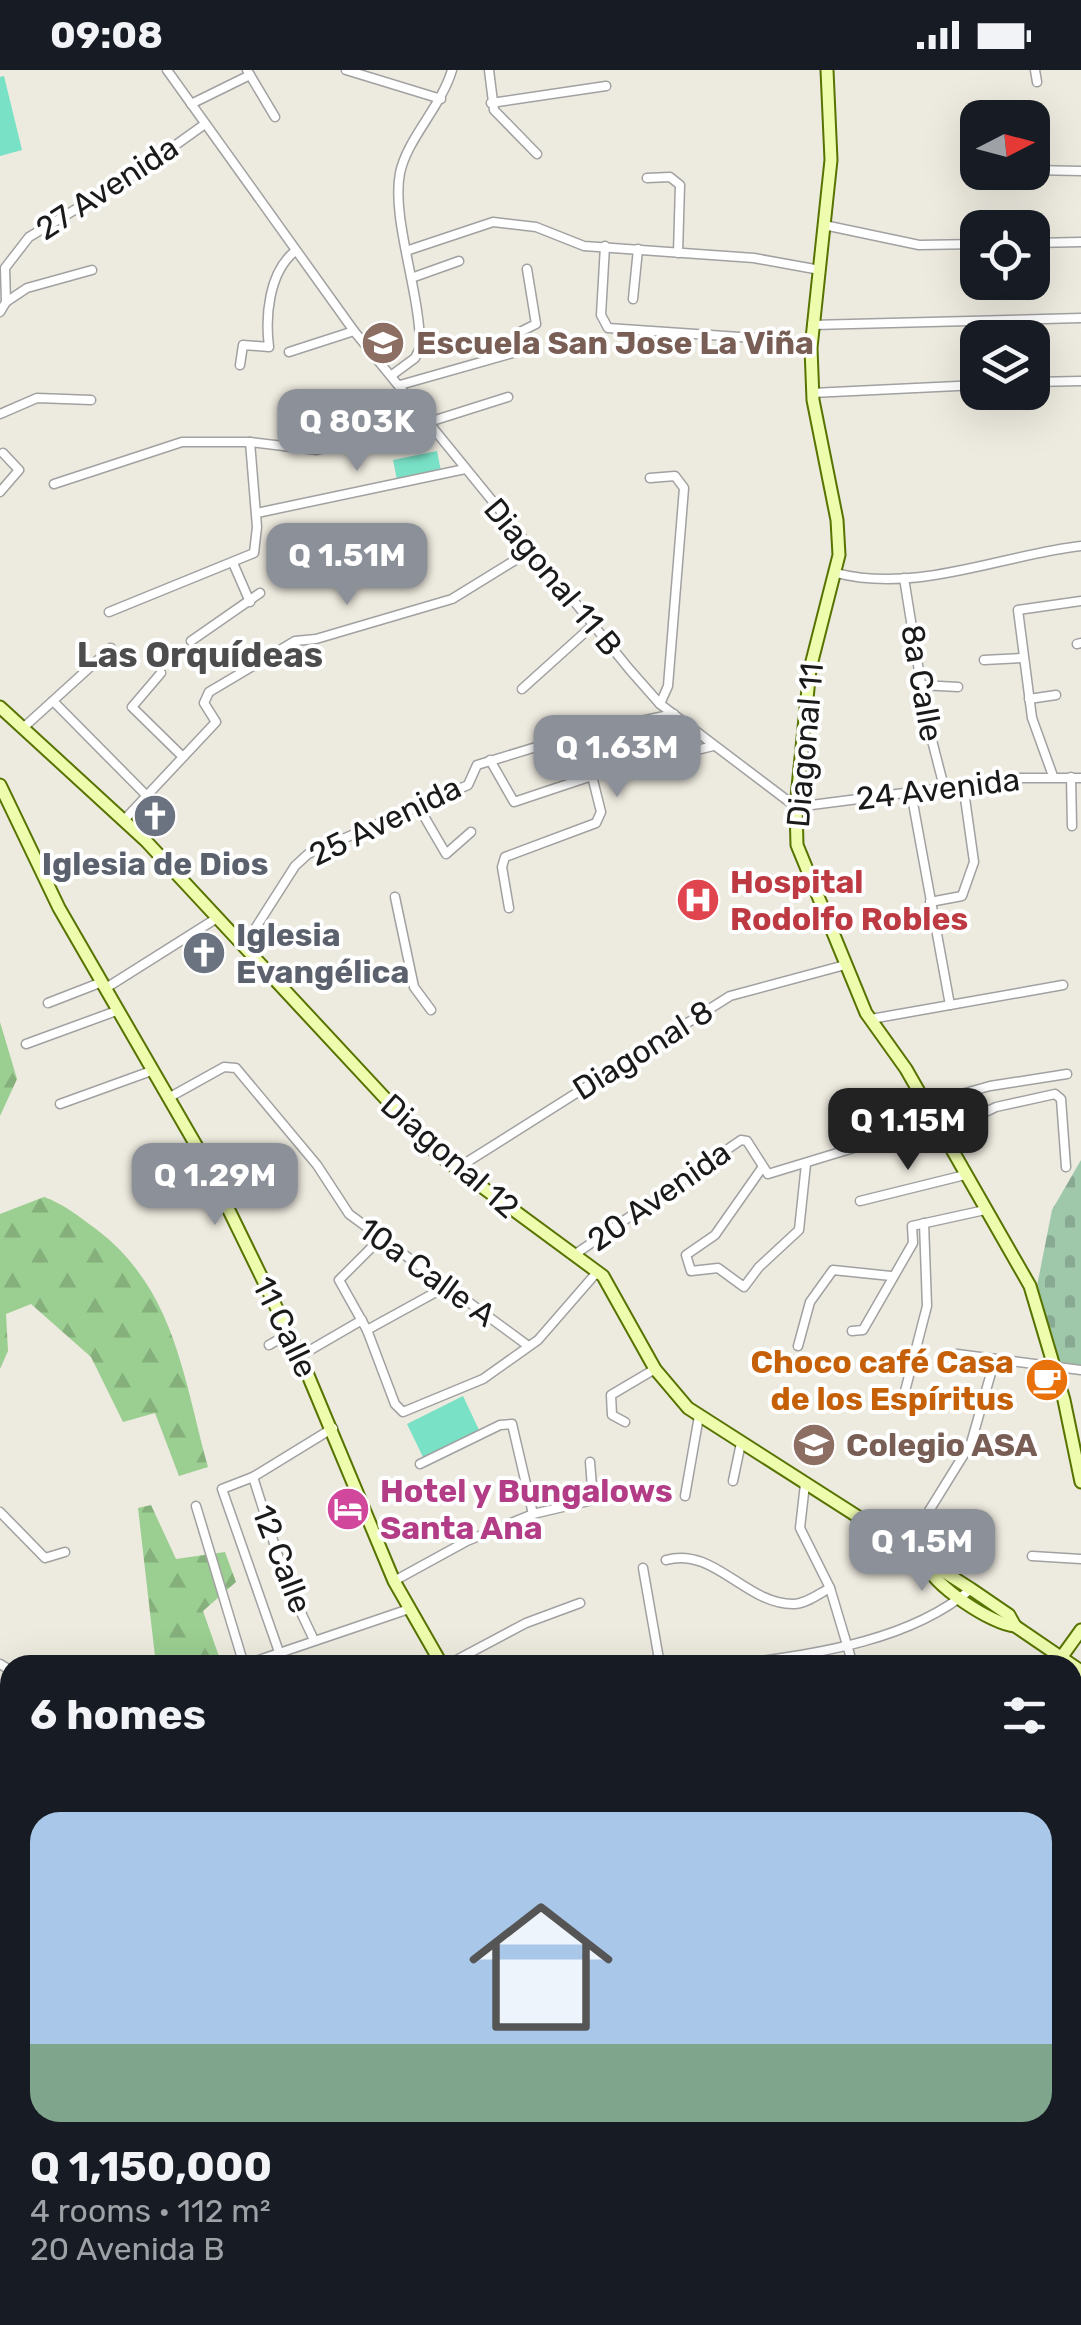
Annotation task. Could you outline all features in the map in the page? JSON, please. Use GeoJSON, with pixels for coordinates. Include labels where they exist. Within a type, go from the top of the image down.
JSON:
{"type":"FeatureCollection","features":[{"type":"Feature","properties":{"kind":"street","name":"Diagonal 11 B"},"geometry":{"type":"LineString","coordinates":[[167,70],[294,252],[592,626],[660,704],[796,807]]}},
{"type":"Feature","properties":{"kind":"street"},"geometry":{"type":"LineString","coordinates":[[346,70],[441,98]]}},
{"type":"Feature","properties":{"kind":"street"},"geometry":{"type":"LineString","coordinates":[[392,375],[418,356],[420,348],[414,277],[399,203],[400,170],[441,98],[452,70]]}},
{"type":"Feature","properties":{"kind":"street"},"geometry":{"type":"LineString","coordinates":[[489,70],[492,103],[514,135],[538,154]]}},
{"type":"Feature","properties":{"kind":"street","name":"Diagonal 11"},"geometry":{"type":"LineString","coordinates":[[827,70],[832,138],[811,348],[812,393],[837,520],[836,573],[814,646],[796,807],[799,853],[870,1019],[926,1104],[1030,1286],[1054,1366],[1081,1482]]}},
{"type":"Feature","properties":{"kind":"street"},"geometry":{"type":"LineString","coordinates":[[1035,70],[1038,82]]}},
{"type":"Feature","properties":{"kind":"street"},"geometry":{"type":"LineString","coordinates":[[191,104],[248,72],[275,118]]}},
{"type":"Feature","properties":{"kind":"street"},"geometry":{"type":"LineString","coordinates":[[492,103],[606,86]]}},
{"type":"Feature","properties":{"kind":"street","name":"27 Avenida"},"geometry":{"type":"LineString","coordinates":[[0,312],[6,302],[5,268],[28,237],[135,174],[206,124]]}},
{"type":"Feature","properties":{"kind":"street"},"geometry":{"type":"LineString","coordinates":[[1050,171],[1081,172]]}},
{"type":"Feature","properties":{"kind":"street"},"geometry":{"type":"LineString","coordinates":[[647,178],[670,178],[680,185],[678,253]]}},
{"type":"Feature","properties":{"kind":"street"},"geometry":{"type":"LineString","coordinates":[[408,250],[493,222],[536,228],[574,244],[754,258],[820,270]]}},
{"type":"Feature","properties":{"kind":"street"},"geometry":{"type":"LineString","coordinates":[[824,225],[919,245],[960,244]]}},
{"type":"Feature","properties":{"kind":"street"},"geometry":{"type":"LineString","coordinates":[[1050,243],[1081,242]]}},
{"type":"Feature","properties":{"kind":"street"},"geometry":{"type":"LineString","coordinates":[[605,246],[601,315],[608,328],[738,336],[811,348]]}},
{"type":"Feature","properties":{"kind":"street"},"geometry":{"type":"LineString","coordinates":[[633,299],[638,249]]}},
{"type":"Feature","properties":{"kind":"street"},"geometry":{"type":"LineString","coordinates":[[240,365],[244,344],[269,347],[266,320],[277,270],[294,252]]}},
{"type":"Feature","properties":{"kind":"street"},"geometry":{"type":"LineString","coordinates":[[414,277],[459,261]]}},
{"type":"Feature","properties":{"kind":"street"},"geometry":{"type":"LineString","coordinates":[[400,385],[520,351],[520,332],[536,324],[527,269]]}},
{"type":"Feature","properties":{"kind":"street"},"geometry":{"type":"LineString","coordinates":[[6,302],[27,288],[92,270]]}},
{"type":"Feature","properties":{"kind":"street"},"geometry":{"type":"LineString","coordinates":[[812,325],[1081,318]]}},
{"type":"Feature","properties":{"kind":"street"},"geometry":{"type":"LineString","coordinates":[[289,352],[354,330]]}},
{"type":"Feature","properties":{"kind":"street"},"geometry":{"type":"LineString","coordinates":[[1050,382],[1081,381]]}},
{"type":"Feature","properties":{"kind":"street"},"geometry":{"type":"LineString","coordinates":[[812,393],[960,386]]}},
{"type":"Feature","properties":{"kind":"street"},"geometry":{"type":"LineString","coordinates":[[54,484],[182,442],[250,442],[318,450],[360,438],[431,426],[508,397]]}},
{"type":"Feature","properties":{"kind":"street"},"geometry":{"type":"LineString","coordinates":[[0,414],[40,398],[91,400]]}},
{"type":"Feature","properties":{"kind":"street"},"geometry":{"type":"LineString","coordinates":[[109,612],[254,553],[257,513],[250,442]]}},
{"type":"Feature","properties":{"kind":"street"},"geometry":{"type":"LineString","coordinates":[[0,492],[19,470],[3,453]]}},
{"type":"Feature","properties":{"kind":"street"},"geometry":{"type":"LineString","coordinates":[[257,513],[464,469]]}},
{"type":"Feature","properties":{"kind":"street"},"geometry":{"type":"LineString","coordinates":[[650,478],[675,476],[684,488],[668,686],[660,704]]}},
{"type":"Feature","properties":{"kind":"street"},"geometry":{"type":"LineString","coordinates":[[836,573],[904,578],[953,573],[1081,546]]}},
{"type":"Feature","properties":{"kind":"street"},"geometry":{"type":"LineString","coordinates":[[124,820],[216,722],[205,696],[295,640],[316,639],[444,602],[530,551]]}},
{"type":"Feature","properties":{"kind":"street"},"geometry":{"type":"LineString","coordinates":[[233,563],[250,602]]}},
{"type":"Feature","properties":{"kind":"street","name":"8a Calle"},"geometry":{"type":"LineString","coordinates":[[904,578],[921,684],[944,787]]}},
{"type":"Feature","properties":{"kind":"street"},"geometry":{"type":"LineString","coordinates":[[191,641],[260,593]]}},
{"type":"Feature","properties":{"kind":"street"},"geometry":{"type":"LineString","coordinates":[[1053,776],[1034,727],[1018,610],[1081,601]]}},
{"type":"Feature","properties":{"kind":"street"},"geometry":{"type":"LineString","coordinates":[[522,689],[592,626]]}},
{"type":"Feature","properties":{"kind":"street"},"geometry":{"type":"LineString","coordinates":[[23,728],[111,648]]}},
{"type":"Feature","properties":{"kind":"street"},"geometry":{"type":"LineString","coordinates":[[984,660],[1022,658]]}},
{"type":"Feature","properties":{"kind":"street"},"geometry":{"type":"LineString","coordinates":[[161,673],[133,700],[132,707],[183,758]]}},
{"type":"Feature","properties":{"kind":"street"},"geometry":{"type":"LineString","coordinates":[[921,684],[958,687]]}},
{"type":"Feature","properties":{"kind":"street"},"geometry":{"type":"LineString","coordinates":[[1029,700],[1056,695]]}},
{"type":"Feature","properties":{"kind":"street"},"geometry":{"type":"LineString","coordinates":[[53,701],[147,796]]}},
{"type":"Feature","properties":{"kind":"street","name":"Diagonal 12"},"geometry":{"type":"LineString","coordinates":[[0,707],[5,720],[23,728],[124,820],[382,1099],[456,1169],[598,1271],[618,1298],[655,1369],[699,1416],[971,1589],[1009,1615],[1015,1626]]}},
{"type":"Feature","properties":{"kind":"street","name":"25 Avenida"},"geometry":{"type":"LineString","coordinates":[[244,946],[303,857],[468,785],[475,766],[490,760],[579,734],[674,714]]}},
{"type":"Feature","properties":{"kind":"street"},"geometry":{"type":"LineString","coordinates":[[490,760],[512,802],[592,776],[713,746]]}},
{"type":"Feature","properties":{"kind":"street"},"geometry":{"type":"LineString","coordinates":[[508,908],[505,857],[596,823],[601,812],[592,776]]}},
{"type":"Feature","properties":{"kind":"street","name":"24 Avenida"},"geometry":{"type":"LineString","coordinates":[[796,807],[963,784],[1053,776],[1076,778]]}},
{"type":"Feature","properties":{"kind":"street"},"geometry":{"type":"LineString","coordinates":[[1072,826],[1076,778]]}},
{"type":"Feature","properties":{"kind":"street","name":"11 Calle"},"geometry":{"type":"LineString","coordinates":[[0,784],[52,896],[170,1097],[290,1334],[333,1428],[394,1581],[438,1655]]}},
{"type":"Feature","properties":{"kind":"street","name":"8a Calle"},"geometry":{"type":"LineString","coordinates":[[930,902],[962,896],[974,866],[963,784]]}},
{"type":"Feature","properties":{"kind":"street"},"geometry":{"type":"LineString","coordinates":[[911,792],[950,1004]]}},
{"type":"Feature","properties":{"kind":"street"},"geometry":{"type":"LineString","coordinates":[[418,806],[446,854],[471,832]]}},
{"type":"Feature","properties":{"kind":"street"},"geometry":{"type":"LineString","coordinates":[[395,897],[414,987],[431,1010]]}},
{"type":"Feature","properties":{"kind":"street"},"geometry":{"type":"LineString","coordinates":[[48,1004],[104,985],[217,918]]}},
{"type":"Feature","properties":{"kind":"street","name":"Diagonal 8"},"geometry":{"type":"LineString","coordinates":[[456,1169],[730,996],[845,965]]}},
{"type":"Feature","properties":{"kind":"street"},"geometry":{"type":"LineString","coordinates":[[870,1019],[1063,984]]}},
{"type":"Feature","properties":{"kind":"street"},"geometry":{"type":"LineString","coordinates":[[26,1044],[119,1010]]}},
{"type":"Feature","properties":{"kind":"street","name":"10a Calle A"},"geometry":{"type":"LineString","coordinates":[[170,1097],[232,1066],[317,1165],[346,1212],[528,1345],[542,1336],[598,1271]]}},
{"type":"Feature","properties":{"kind":"street"},"geometry":{"type":"LineString","coordinates":[[60,1104],[154,1070]]}},
{"type":"Feature","properties":{"kind":"street"},"geometry":{"type":"LineString","coordinates":[[926,1104],[990,1086],[1067,1074]]}},
{"type":"Feature","properties":{"kind":"street"},"geometry":{"type":"LineString","coordinates":[[806,1164],[799,1230],[759,1267],[744,1287],[739,1288],[720,1268],[691,1270],[686,1256],[712,1238],[762,1168],[768,1174],[939,1128],[996,1107],[1055,1094],[1062,1099],[1066,1167]]}},
{"type":"Feature","properties":{"kind":"street","name":"20 Avenida"},"geometry":{"type":"LineString","coordinates":[[574,1255],[710,1158],[745,1140],[762,1168]]}},
{"type":"Feature","properties":{"kind":"street"},"geometry":{"type":"LineString","coordinates":[[860,1201],[965,1175]]}},
{"type":"Feature","properties":{"kind":"street"},"geometry":{"type":"LineString","coordinates":[[852,1331],[862,1330],[913,1244],[912,1226],[986,1210]]}},
{"type":"Feature","properties":{"kind":"street"},"geometry":{"type":"LineString","coordinates":[[903,1400],[927,1306],[924,1223]]}},
{"type":"Feature","properties":{"kind":"street"},"geometry":{"type":"LineString","coordinates":[[381,1238],[339,1278],[367,1330],[395,1404],[403,1412],[482,1380],[528,1345]]}},
{"type":"Feature","properties":{"kind":"street"},"geometry":{"type":"LineString","coordinates":[[798,1346],[810,1302],[833,1270],[891,1276]]}},
{"type":"Feature","properties":{"kind":"street"},"geometry":{"type":"LineString","coordinates":[[367,1330],[447,1286]]}},
{"type":"Feature","properties":{"kind":"street"},"geometry":{"type":"LineString","coordinates":[[300,1356],[362,1320]]}},
{"type":"Feature","properties":{"kind":"street"},"geometry":{"type":"LineString","coordinates":[[269,1345],[290,1334]]}},
{"type":"Feature","properties":{"kind":"street"},"geometry":{"type":"LineString","coordinates":[[957,1354],[1081,1370]]}},
{"type":"Feature","properties":{"kind":"street"},"geometry":{"type":"LineString","coordinates":[[906,1548],[971,1443],[996,1358]]}},
{"type":"Feature","properties":{"kind":"street"},"geometry":{"type":"LineString","coordinates":[[626,1422],[614,1419],[611,1395],[655,1369]]}},
{"type":"Feature","properties":{"kind":"street"},"geometry":{"type":"LineString","coordinates":[[684,1496],[699,1416]]}},
{"type":"Feature","properties":{"kind":"street"},"geometry":{"type":"LineString","coordinates":[[420,1464],[500,1424],[512,1424],[533,1514]]}},
{"type":"Feature","properties":{"kind":"street"},"geometry":{"type":"LineString","coordinates":[[279,1652],[222,1486],[253,1477],[333,1428]]}},
{"type":"Feature","properties":{"kind":"street"},"geometry":{"type":"LineString","coordinates":[[733,1481],[741,1442]]}},
{"type":"Feature","properties":{"kind":"street"},"geometry":{"type":"LineString","coordinates":[[394,1581],[467,1541],[533,1514],[593,1500],[590,1462]]}},
{"type":"Feature","properties":{"kind":"street","name":"12 Calle"},"geometry":{"type":"LineString","coordinates":[[253,1477],[286,1581],[314,1640]]}},
{"type":"Feature","properties":{"kind":"street"},"geometry":{"type":"LineString","coordinates":[[805,1484],[800,1528],[830,1588],[851,1655]]}},
{"type":"Feature","properties":{"kind":"street"},"geometry":{"type":"LineString","coordinates":[[196,1506],[241,1655]]}},
{"type":"Feature","properties":{"kind":"street"},"geometry":{"type":"LineString","coordinates":[[0,1512],[45,1558],[65,1552]]}},
{"type":"Feature","properties":{"kind":"street"},"geometry":{"type":"LineString","coordinates":[[666,1560],[683,1555],[737,1579],[747,1592],[791,1604],[830,1588]]}},
{"type":"Feature","properties":{"kind":"street"},"geometry":{"type":"LineString","coordinates":[[1032,1556],[1081,1559]]}},
{"type":"Feature","properties":{"kind":"street","name":"Diagonal 12"},"geometry":{"type":"LineString","coordinates":[[926,1563],[930,1575],[1003,1626],[1015,1626],[1071,1653]]}},
{"type":"Feature","properties":{"kind":"street"},"geometry":{"type":"LineString","coordinates":[[644,1568],[658,1655]]}},
{"type":"Feature","properties":{"kind":"street"},"geometry":{"type":"LineString","coordinates":[[790,1655],[849,1645],[932,1615],[971,1589]]}},
{"type":"Feature","properties":{"kind":"street"},"geometry":{"type":"LineString","coordinates":[[464,1655],[526,1622],[580,1603]]}},
{"type":"Feature","properties":{"kind":"street"},"geometry":{"type":"LineString","coordinates":[[271,1655],[408,1609]]}},
{"type":"Feature","properties":{"kind":"street"},"geometry":{"type":"LineString","coordinates":[[1071,1653],[1081,1630]]}},
{"type":"Feature","properties":{"kind":"green space"},"geometry":{"type":"Polygon","coordinates":[[[4,76],[22,150],[0,156],[0,77],[4,76]]]}},
{"type":"Feature","properties":{"kind":"green space"},"geometry":{"type":"Polygon","coordinates":[[[437,451],[441,471],[397,480],[393,460],[437,451]]]}},
{"type":"Feature","properties":{"kind":"green space"},"geometry":{"type":"Polygon","coordinates":[[[0,1022],[17,1079],[0,1116],[0,1022]]]}},
{"type":"Feature","properties":{"kind":"green space"},"geometry":{"type":"Polygon","coordinates":[[[1081,1160],[1081,1369],[1059,1366],[1036,1291],[1052,1210],[1081,1160]]]}},
{"type":"Feature","properties":{"kind":"green space"},"geometry":{"type":"Polygon","coordinates":[[[44,1197],[96,1229],[143,1279],[172,1337],[208,1467],[179,1476],[155,1413],[123,1422],[91,1357],[31,1304],[6,1314],[8,1351],[0,1369],[0,1214],[44,1197]]]}},
{"type":"Feature","properties":{"kind":"green space"},"geometry":{"type":"Polygon","coordinates":[[[463,1396],[479,1430],[423,1457],[407,1424],[463,1396]]]}},
{"type":"Feature","properties":{"kind":"green space"},"geometry":{"type":"Polygon","coordinates":[[[151,1505],[176,1559],[225,1552],[236,1582],[203,1611],[218,1655],[155,1655],[138,1508],[151,1505]]]}},
{"type":"Feature","properties":{"kind":"place","name":"Escuela San Jose La Viña"},"geometry":{"type":"Point","coordinates":[383,343]}},
{"type":"Feature","properties":{"kind":"place","name":"Iglesia de Dios"},"geometry":{"type":"Point","coordinates":[155,816]}},
{"type":"Feature","properties":{"kind":"place","name":"Hospital Rodolfo Robles"},"geometry":{"type":"Point","coordinates":[698,900]}},
{"type":"Feature","properties":{"kind":"place","name":"Iglesia Evangélica"},"geometry":{"type":"Point","coordinates":[204,953]}},
{"type":"Feature","properties":{"kind":"place","name":"Choco café Casa de los Espíritus"},"geometry":{"type":"Point","coordinates":[1047,1380]}},
{"type":"Feature","properties":{"kind":"place","name":"Colegio ASA"},"geometry":{"type":"Point","coordinates":[814,1445]}},
{"type":"Feature","properties":{"kind":"place","name":"Hotel y Bungalows Santa Ana"},"geometry":{"type":"Point","coordinates":[348,1509]}},
{"type":"Feature","properties":{"kind":"district","name":"Las Orquídeas"},"geometry":{"type":"Point","coordinates":[200,655]}}]}
